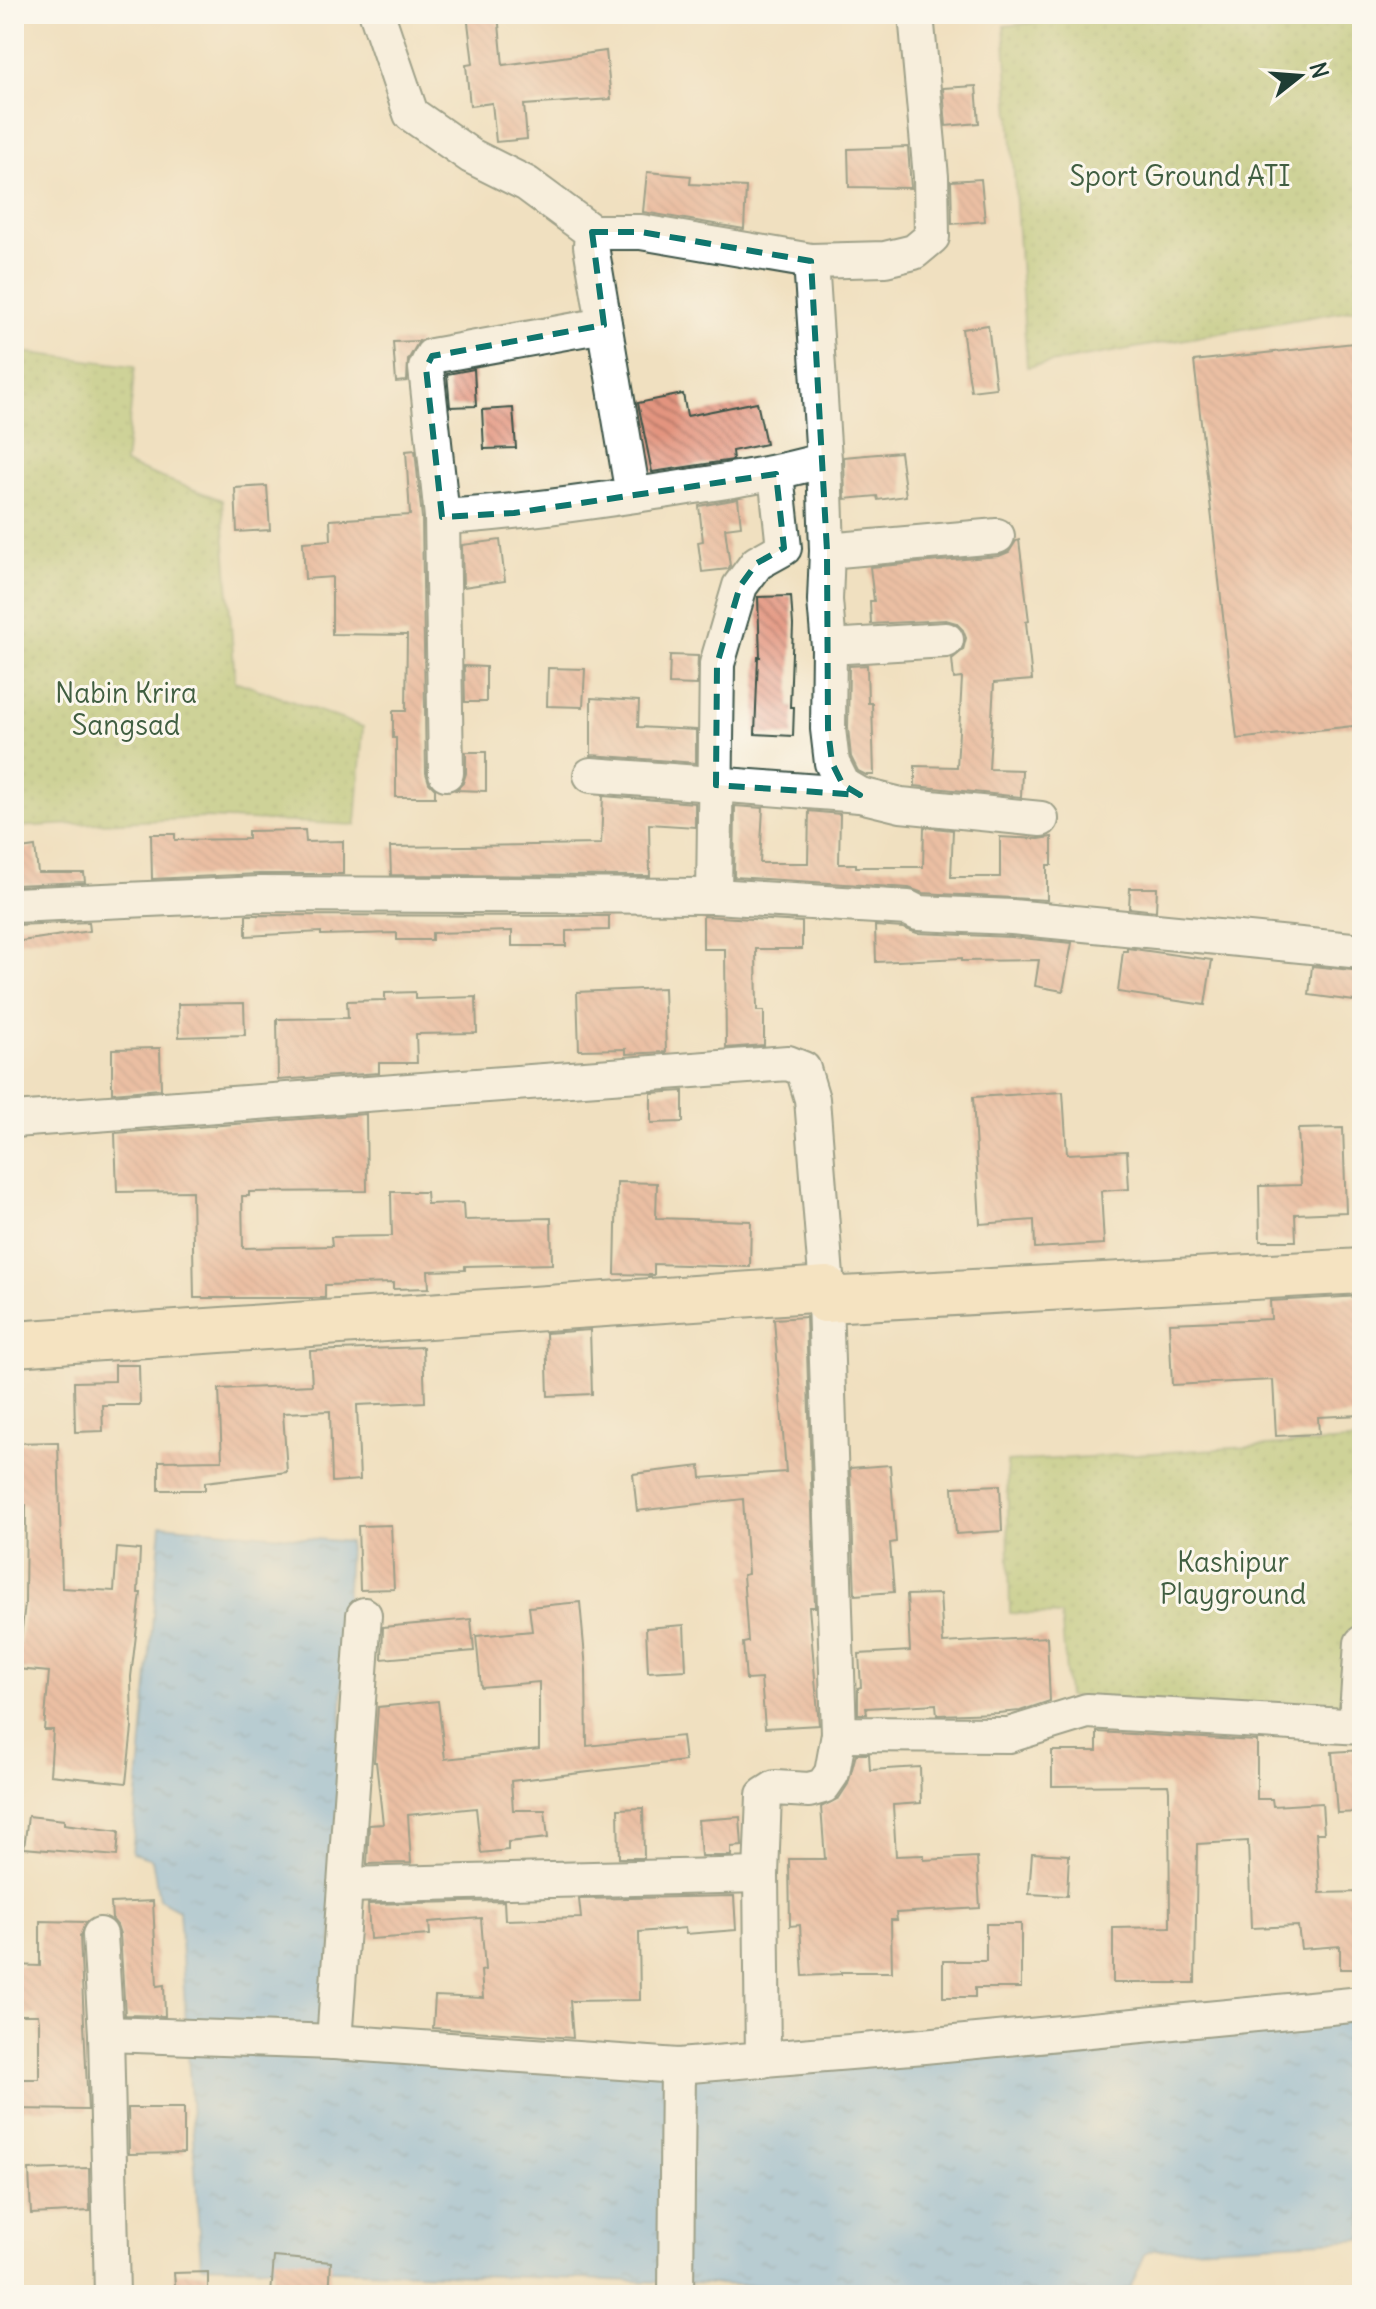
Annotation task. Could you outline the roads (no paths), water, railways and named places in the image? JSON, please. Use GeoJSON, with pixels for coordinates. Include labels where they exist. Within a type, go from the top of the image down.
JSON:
{"type":"FeatureCollection","features":[{"type":"Feature","properties":{"kind":"street"},"geometry":{"type":"LineString","coordinates":[[377,14],[411,114],[471,156],[527,184],[592,232],[641,232],[811,261],[885,259],[914,252],[932,237],[931,177],[916,14]]}},
{"type":"Feature","properties":{"kind":"street"},"geometry":{"type":"LineString","coordinates":[[592,232],[591,246],[633,495]]}},
{"type":"Feature","properties":{"kind":"street"},"geometry":{"type":"LineString","coordinates":[[811,261],[824,460],[828,729],[832,763],[843,785],[860,795]]}},
{"type":"Feature","properties":{"kind":"street"},"geometry":{"type":"LineString","coordinates":[[446,773],[442,517],[426,368],[432,356],[604,325]]}},
{"type":"Feature","properties":{"kind":"street"},"geometry":{"type":"LineString","coordinates":[[442,517],[514,513],[776,474],[824,460]]}},
{"type":"Feature","properties":{"kind":"street"},"geometry":{"type":"LineString","coordinates":[[714,896],[717,664],[740,586],[757,563],[784,548],[776,474]]}},
{"type":"Feature","properties":{"kind":"street"},"geometry":{"type":"LineString","coordinates":[[827,551],[997,536]]}},
{"type":"Feature","properties":{"kind":"street"},"geometry":{"type":"LineString","coordinates":[[829,647],[946,640]]}},
{"type":"Feature","properties":{"kind":"street"},"geometry":{"type":"LineString","coordinates":[[591,775],[860,795],[901,805],[1041,819]]}},
{"type":"Feature","properties":{"kind":"street"},"geometry":{"type":"LineString","coordinates":[[14,905],[260,894],[714,896],[908,908],[918,913],[1012,917],[1362,951]]}},
{"type":"Feature","properties":{"kind":"street"},"geometry":{"type":"LineString","coordinates":[[14,1120],[788,1063],[803,1069],[812,1099],[826,1295],[839,1734],[832,1773],[823,1786],[809,1790],[775,1788],[764,1795],[761,1875],[763,2060]]}},
{"type":"Feature","properties":{"kind":"street"},"geometry":{"type":"LineString","coordinates":[[14,1344],[826,1295],[1362,1271]]}},
{"type":"Feature","properties":{"kind":"street"},"geometry":{"type":"LineString","coordinates":[[334,2042],[364,1615]]}},
{"type":"Feature","properties":{"kind":"street"},"geometry":{"type":"LineString","coordinates":[[839,1734],[1009,1735],[1087,1711],[1359,1726],[1362,1643]]}},
{"type":"Feature","properties":{"kind":"street"},"geometry":{"type":"LineString","coordinates":[[345,1885],[761,1875]]}},
{"type":"Feature","properties":{"kind":"street"},"geometry":{"type":"LineString","coordinates":[[100,1935],[106,2034],[112,2295]]}},
{"type":"Feature","properties":{"kind":"street"},"geometry":{"type":"LineString","coordinates":[[106,2034],[334,2042],[678,2066],[1362,2004]]}},
{"type":"Feature","properties":{"kind":"street"},"geometry":{"type":"LineString","coordinates":[[676,2295],[678,2066]]}},
{"type":"Feature","properties":{"kind":"water"},"geometry":{"type":"Polygon","coordinates":[[[161,1525],[349,1542],[327,2056],[765,2067],[1354,2021],[1362,2050],[1362,2239],[1153,2250],[1145,2254],[1127,2295],[1011,2295],[201,2265],[179,1910],[159,1899],[152,1859],[132,1853],[161,1525]]]}},
{"type":"Feature","properties":{"kind":"park label","name":"Sport Ground ATI"},"geometry":{"type":"Point","coordinates":[1180,176]}},
{"type":"Feature","properties":{"kind":"park label","name":"Nabin Krira Sangsad"},"geometry":{"type":"Point","coordinates":[126,709]}},
{"type":"Feature","properties":{"kind":"park label","name":"Kashipur Playground"},"geometry":{"type":"Point","coordinates":[1233,1578]}}]}
